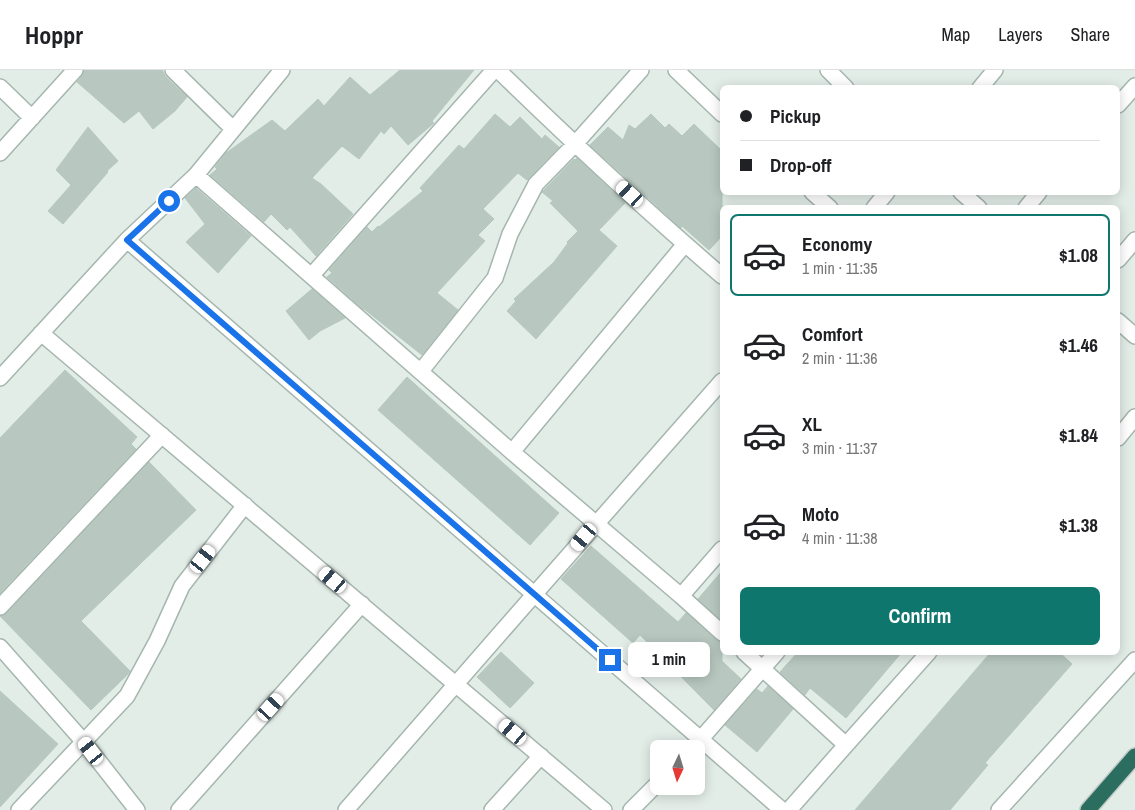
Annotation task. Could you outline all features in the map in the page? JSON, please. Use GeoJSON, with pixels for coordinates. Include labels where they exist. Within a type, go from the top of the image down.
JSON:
{"type":"FeatureCollection","features":[{"type":"Feature","properties":{"kind":"highway"},"geometry":{"type":"LineString","coordinates":[[1088,810],[1135,756]]}},
{"type":"Feature","properties":{"kind":"street"},"geometry":{"type":"LineString","coordinates":[[0,153],[75,70]]}},
{"type":"Feature","properties":{"kind":"street"},"geometry":{"type":"LineString","coordinates":[[173,70],[233,129]]}},
{"type":"Feature","properties":{"kind":"street"},"geometry":{"type":"LineString","coordinates":[[0,378],[127,240],[196,175],[282,70]]}},
{"type":"Feature","properties":{"kind":"street"},"geometry":{"type":"LineString","coordinates":[[312,275],[494,70]]}},
{"type":"Feature","properties":{"kind":"street"},"geometry":{"type":"LineString","coordinates":[[498,70],[574,144],[720,274]]}},
{"type":"Feature","properties":{"kind":"street"},"geometry":{"type":"LineString","coordinates":[[421,372],[495,278],[510,234],[536,184],[641,70]]}},
{"type":"Feature","properties":{"kind":"street"},"geometry":{"type":"LineString","coordinates":[[676,70],[720,112]]}},
{"type":"Feature","properties":{"kind":"street"},"geometry":{"type":"LineString","coordinates":[[829,70],[843,85]]}},
{"type":"Feature","properties":{"kind":"street"},"geometry":{"type":"LineString","coordinates":[[982,85],[995,70]]}},
{"type":"Feature","properties":{"kind":"street"},"geometry":{"type":"LineString","coordinates":[[1120,103],[1135,86]]}},
{"type":"Feature","properties":{"kind":"street"},"geometry":{"type":"LineString","coordinates":[[0,87],[32,118]]}},
{"type":"Feature","properties":{"kind":"street"},"geometry":{"type":"LineString","coordinates":[[196,175],[720,631]]}},
{"type":"Feature","properties":{"kind":"street"},"geometry":{"type":"LineString","coordinates":[[815,195],[827,205]]}},
{"type":"Feature","properties":{"kind":"street"},"geometry":{"type":"LineString","coordinates":[[876,205],[885,195]]}},
{"type":"Feature","properties":{"kind":"street"},"geometry":{"type":"LineString","coordinates":[[964,195],[976,205]]}},
{"type":"Feature","properties":{"kind":"street"},"geometry":{"type":"LineString","coordinates":[[1028,205],[1037,195]]}},
{"type":"Feature","properties":{"kind":"street"},"geometry":{"type":"LineString","coordinates":[[127,240],[535,595],[692,740]]}},
{"type":"Feature","properties":{"kind":"street"},"geometry":{"type":"LineString","coordinates":[[1120,258],[1135,240]]}},
{"type":"Feature","properties":{"kind":"street"},"geometry":{"type":"LineString","coordinates":[[512,452],[685,244]]}},
{"type":"Feature","properties":{"kind":"street"},"geometry":{"type":"LineString","coordinates":[[1120,324],[1135,336]]}},
{"type":"Feature","properties":{"kind":"street"},"geometry":{"type":"LineString","coordinates":[[41,333],[604,810]]}},
{"type":"Feature","properties":{"kind":"street"},"geometry":{"type":"LineString","coordinates":[[346,810],[720,383]]}},
{"type":"Feature","properties":{"kind":"street"},"geometry":{"type":"LineString","coordinates":[[1120,436],[1135,417]]}},
{"type":"Feature","properties":{"kind":"street"},"geometry":{"type":"LineString","coordinates":[[0,607],[162,435]]}},
{"type":"Feature","properties":{"kind":"street"},"geometry":{"type":"LineString","coordinates":[[19,810],[127,696],[157,641],[182,586],[245,505]]}},
{"type":"Feature","properties":{"kind":"street"},"geometry":{"type":"LineString","coordinates":[[681,596],[720,551]]}},
{"type":"Feature","properties":{"kind":"street"},"geometry":{"type":"LineString","coordinates":[[179,810],[362,604]]}},
{"type":"Feature","properties":{"kind":"street"},"geometry":{"type":"LineString","coordinates":[[0,647],[83,741],[137,810]]}},
{"type":"Feature","properties":{"kind":"street"},"geometry":{"type":"LineString","coordinates":[[747,655],[846,745]]}},
{"type":"Feature","properties":{"kind":"street"},"geometry":{"type":"LineString","coordinates":[[700,740],[774,655]]}},
{"type":"Feature","properties":{"kind":"street"},"geometry":{"type":"LineString","coordinates":[[789,810],[926,655]]}},
{"type":"Feature","properties":{"kind":"street"},"geometry":{"type":"LineString","coordinates":[[999,810],[1135,660]]}},
{"type":"Feature","properties":{"kind":"street"},"geometry":{"type":"LineString","coordinates":[[705,751],[782,810]]}},
{"type":"Feature","properties":{"kind":"street"},"geometry":{"type":"LineString","coordinates":[[492,810],[541,756]]}},
{"type":"Feature","properties":{"kind":"street"},"geometry":{"type":"LineString","coordinates":[[631,810],[650,791]]}},
{"type":"Feature","properties":{"kind":"building"},"geometry":{"type":"Polygon","coordinates":[[[84,70],[162,70],[166,77],[187,97],[175,111],[153,129],[139,111],[124,123],[77,82],[84,70]]]}},
{"type":"Feature","properties":{"kind":"building"},"geometry":{"type":"Polygon","coordinates":[[[400,70],[474,70],[432,121],[434,123],[408,145],[391,126],[384,134],[381,131],[359,159],[342,146],[312,178],[353,214],[316,256],[290,227],[287,230],[271,214],[264,222],[210,175],[217,169],[215,167],[226,153],[272,120],[285,131],[318,99],[324,106],[350,77],[370,95],[400,70]]]}},
{"type":"Feature","properties":{"kind":"building"},"geometry":{"type":"Polygon","coordinates":[[[495,114],[510,127],[520,117],[542,139],[545,135],[559,147],[527,180],[518,173],[483,209],[494,219],[478,235],[485,241],[437,293],[458,310],[422,355],[363,309],[327,277],[332,273],[329,270],[367,227],[372,232],[423,191],[420,188],[459,145],[464,149],[495,114]]]}},
{"type":"Feature","properties":{"kind":"building"},"geometry":{"type":"Polygon","coordinates":[[[651,114],[665,128],[669,124],[682,136],[694,124],[720,149],[720,195],[722,195],[722,205],[720,205],[720,238],[709,250],[682,226],[681,228],[590,145],[608,127],[623,140],[629,125],[635,129],[651,114]]]}},
{"type":"Feature","properties":{"kind":"building"},"geometry":{"type":"Polygon","coordinates":[[[88,127],[118,161],[107,171],[63,224],[48,211],[71,185],[56,170],[88,127]]]}},
{"type":"Feature","properties":{"kind":"building"},"geometry":{"type":"Polygon","coordinates":[[[577,158],[625,203],[599,230],[617,246],[536,339],[507,311],[516,301],[514,299],[554,262],[567,242],[578,231],[550,203],[553,201],[542,192],[577,158]]]}},
{"type":"Feature","properties":{"kind":"building"},"geometry":{"type":"Polygon","coordinates":[[[196,188],[251,236],[218,273],[186,242],[205,224],[185,198],[196,188]]]}},
{"type":"Feature","properties":{"kind":"building"},"geometry":{"type":"Polygon","coordinates":[[[312,289],[345,318],[320,331],[309,340],[286,311],[312,289]]]}},
{"type":"Feature","properties":{"kind":"building"},"geometry":{"type":"Polygon","coordinates":[[[65,370],[137,437],[131,444],[136,449],[0,593],[0,438],[65,370]]]}},
{"type":"Feature","properties":{"kind":"building"},"geometry":{"type":"Polygon","coordinates":[[[407,377],[559,513],[530,545],[378,410],[407,377]]]}},
{"type":"Feature","properties":{"kind":"building"},"geometry":{"type":"Polygon","coordinates":[[[149,462],[196,510],[81,621],[130,671],[91,710],[0,616],[7,613],[149,462]]]}},
{"type":"Feature","properties":{"kind":"building"},"geometry":{"type":"Polygon","coordinates":[[[591,546],[678,622],[686,613],[716,640],[720,641],[722,661],[741,679],[714,710],[640,635],[633,643],[561,579],[591,546]]]}},
{"type":"Feature","properties":{"kind":"building"},"geometry":{"type":"Polygon","coordinates":[[[720,573],[720,619],[698,599],[720,573]]]}},
{"type":"Feature","properties":{"kind":"building"},"geometry":{"type":"Polygon","coordinates":[[[501,652],[534,683],[510,708],[477,677],[501,652]]]}},
{"type":"Feature","properties":{"kind":"building"},"geometry":{"type":"Polygon","coordinates":[[[795,655],[899,655],[846,718],[810,688],[805,695],[780,672],[795,655]]]}},
{"type":"Feature","properties":{"kind":"building"},"geometry":{"type":"Polygon","coordinates":[[[988,655],[1062,655],[1072,664],[985,763],[988,765],[950,810],[855,810],[988,655]]]}},
{"type":"Feature","properties":{"kind":"building"},"geometry":{"type":"Polygon","coordinates":[[[768,686],[793,709],[757,752],[725,725],[757,689],[762,693],[768,686]]]}},
{"type":"Feature","properties":{"kind":"building"},"geometry":{"type":"Polygon","coordinates":[[[0,691],[58,744],[0,807],[0,691]]]}},
{"type":"Feature","properties":{"kind":"route"},"geometry":{"type":"LineString","coordinates":[[169,201],[127,240],[610,660]]}}]}
